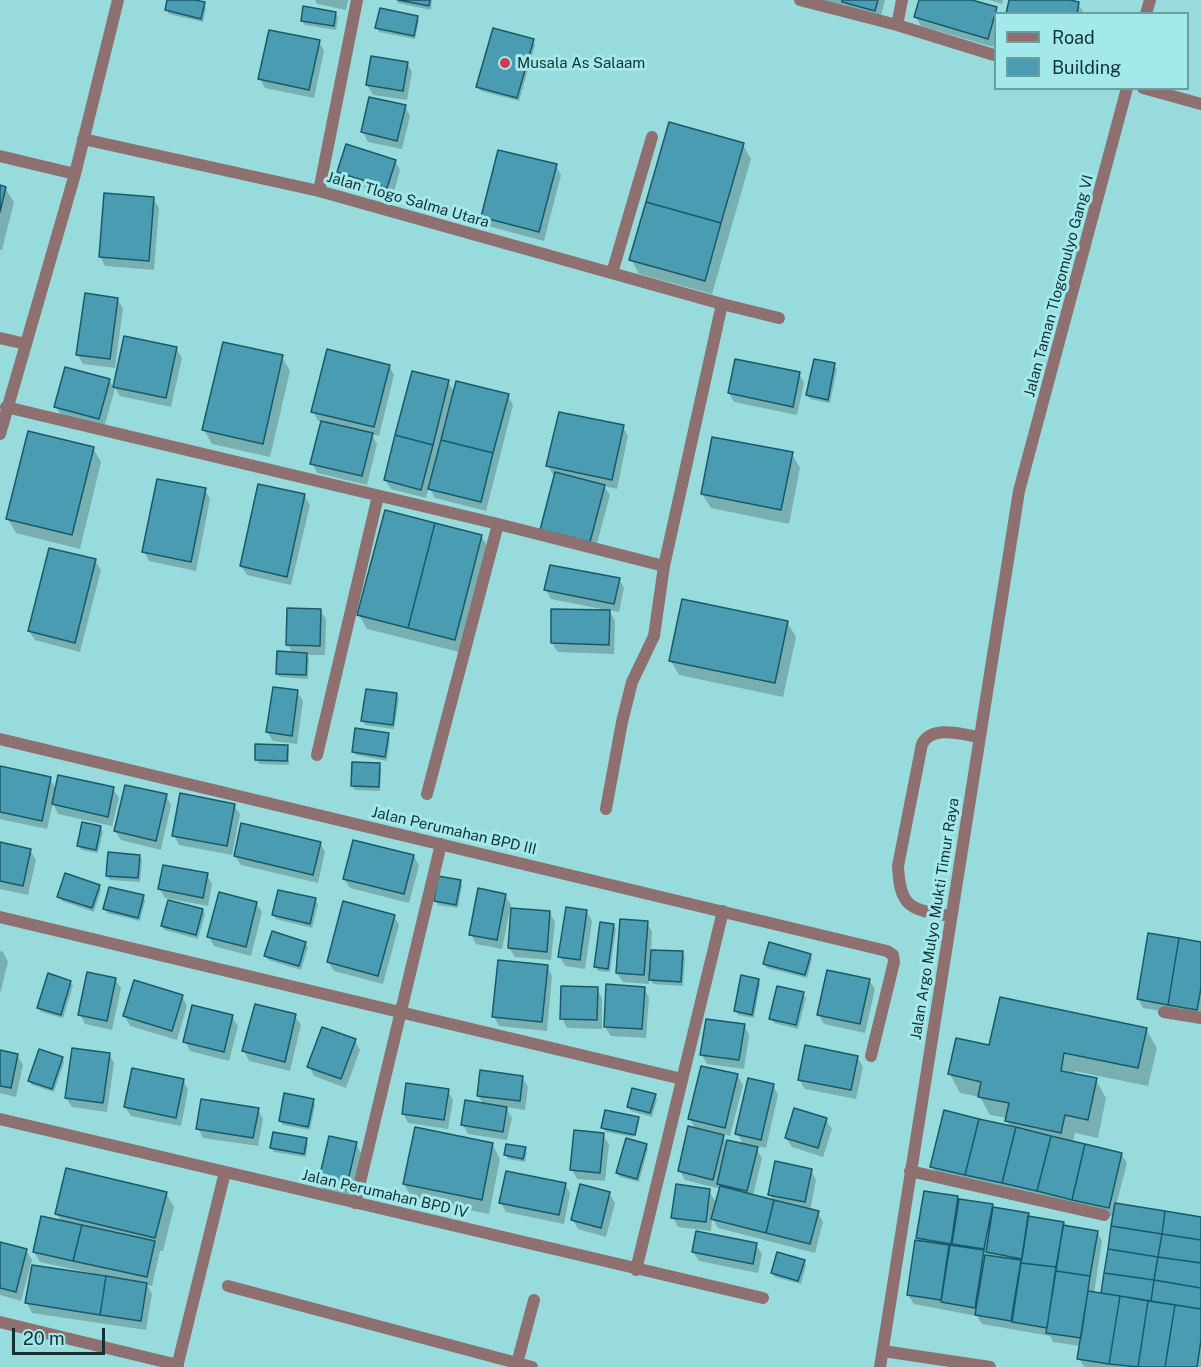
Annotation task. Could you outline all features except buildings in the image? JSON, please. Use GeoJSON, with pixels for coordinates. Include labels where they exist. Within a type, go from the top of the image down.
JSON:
{"type":"FeatureCollection","features":[{"type":"Feature","properties":{"kind":"street"},"geometry":{"type":"LineString","coordinates":[[0,434],[75,174],[118,0]]}},
{"type":"Feature","properties":{"kind":"street"},"geometry":{"type":"LineString","coordinates":[[319,191],[357,0]]}},
{"type":"Feature","properties":{"kind":"street"},"geometry":{"type":"LineString","coordinates":[[800,0],[897,25],[994,55]]}},
{"type":"Feature","properties":{"kind":"street"},"geometry":{"type":"LineString","coordinates":[[897,25],[902,0]]}},
{"type":"Feature","properties":{"kind":"street","name":"Jalan Taman Tlogomulyo Gang VI"},"geometry":{"type":"LineString","coordinates":[[1019,491],[1126,90]]}},
{"type":"Feature","properties":{"kind":"street"},"geometry":{"type":"LineString","coordinates":[[1150,90],[1201,104]]}},
{"type":"Feature","properties":{"kind":"street"},"geometry":{"type":"LineString","coordinates":[[612,273],[652,137]]}},
{"type":"Feature","properties":{"kind":"street","name":"Jalan Tlogo Salma Utara"},"geometry":{"type":"LineString","coordinates":[[83,139],[319,191],[778,318]]}},
{"type":"Feature","properties":{"kind":"street"},"geometry":{"type":"LineString","coordinates":[[0,156],[75,174]]}},
{"type":"Feature","properties":{"kind":"street"},"geometry":{"type":"LineString","coordinates":[[606,809],[632,682],[654,636],[664,566],[722,304]]}},
{"type":"Feature","properties":{"kind":"street"},"geometry":{"type":"LineString","coordinates":[[0,338],[26,344]]}},
{"type":"Feature","properties":{"kind":"street"},"geometry":{"type":"LineString","coordinates":[[6,407],[498,524],[664,566]]}},
{"type":"Feature","properties":{"kind":"street","name":"Jalan Argo Mulyo Mukti Timur Raya"},"geometry":{"type":"LineString","coordinates":[[880,1367],[973,736],[1019,491]]}},
{"type":"Feature","properties":{"kind":"street"},"geometry":{"type":"LineString","coordinates":[[316,755],[378,496]]}},
{"type":"Feature","properties":{"kind":"street"},"geometry":{"type":"LineString","coordinates":[[427,794],[498,524]]}},
{"type":"Feature","properties":{"kind":"street"},"geometry":{"type":"LineString","coordinates":[[947,915],[913,908],[903,896],[897,866],[922,744],[930,735],[944,733],[973,736]]}},
{"type":"Feature","properties":{"kind":"street","name":"Jalan Perumahan BPD III"},"geometry":{"type":"LineString","coordinates":[[0,739],[887,951],[894,955],[894,962],[871,1056]]}},
{"type":"Feature","properties":{"kind":"street"},"geometry":{"type":"LineString","coordinates":[[354,1203],[441,844]]}},
{"type":"Feature","properties":{"kind":"street"},"geometry":{"type":"LineString","coordinates":[[636,1269],[723,911]]}},
{"type":"Feature","properties":{"kind":"street"},"geometry":{"type":"LineString","coordinates":[[0,917],[682,1079]]}},
{"type":"Feature","properties":{"kind":"street"},"geometry":{"type":"LineString","coordinates":[[1164,1012],[1201,1018]]}},
{"type":"Feature","properties":{"kind":"street","name":"Jalan Perumahan BPD IV"},"geometry":{"type":"LineString","coordinates":[[0,1119],[763,1298]]}},
{"type":"Feature","properties":{"kind":"street"},"geometry":{"type":"LineString","coordinates":[[910,1171],[1104,1215]]}},
{"type":"Feature","properties":{"kind":"street"},"geometry":{"type":"LineString","coordinates":[[0,1322],[178,1366],[225,1172]]}},
{"type":"Feature","properties":{"kind":"street"},"geometry":{"type":"LineString","coordinates":[[228,1286],[517,1365],[532,1367]]}},
{"type":"Feature","properties":{"kind":"street"},"geometry":{"type":"LineString","coordinates":[[517,1365],[534,1300]]}},
{"type":"Feature","properties":{"kind":"street"},"geometry":{"type":"LineString","coordinates":[[883,1351],[990,1367]]}},
{"type":"Feature","properties":{"kind":"place","name":"Musala As Salaam"},"geometry":{"type":"Point","coordinates":[505,63]}}]}
